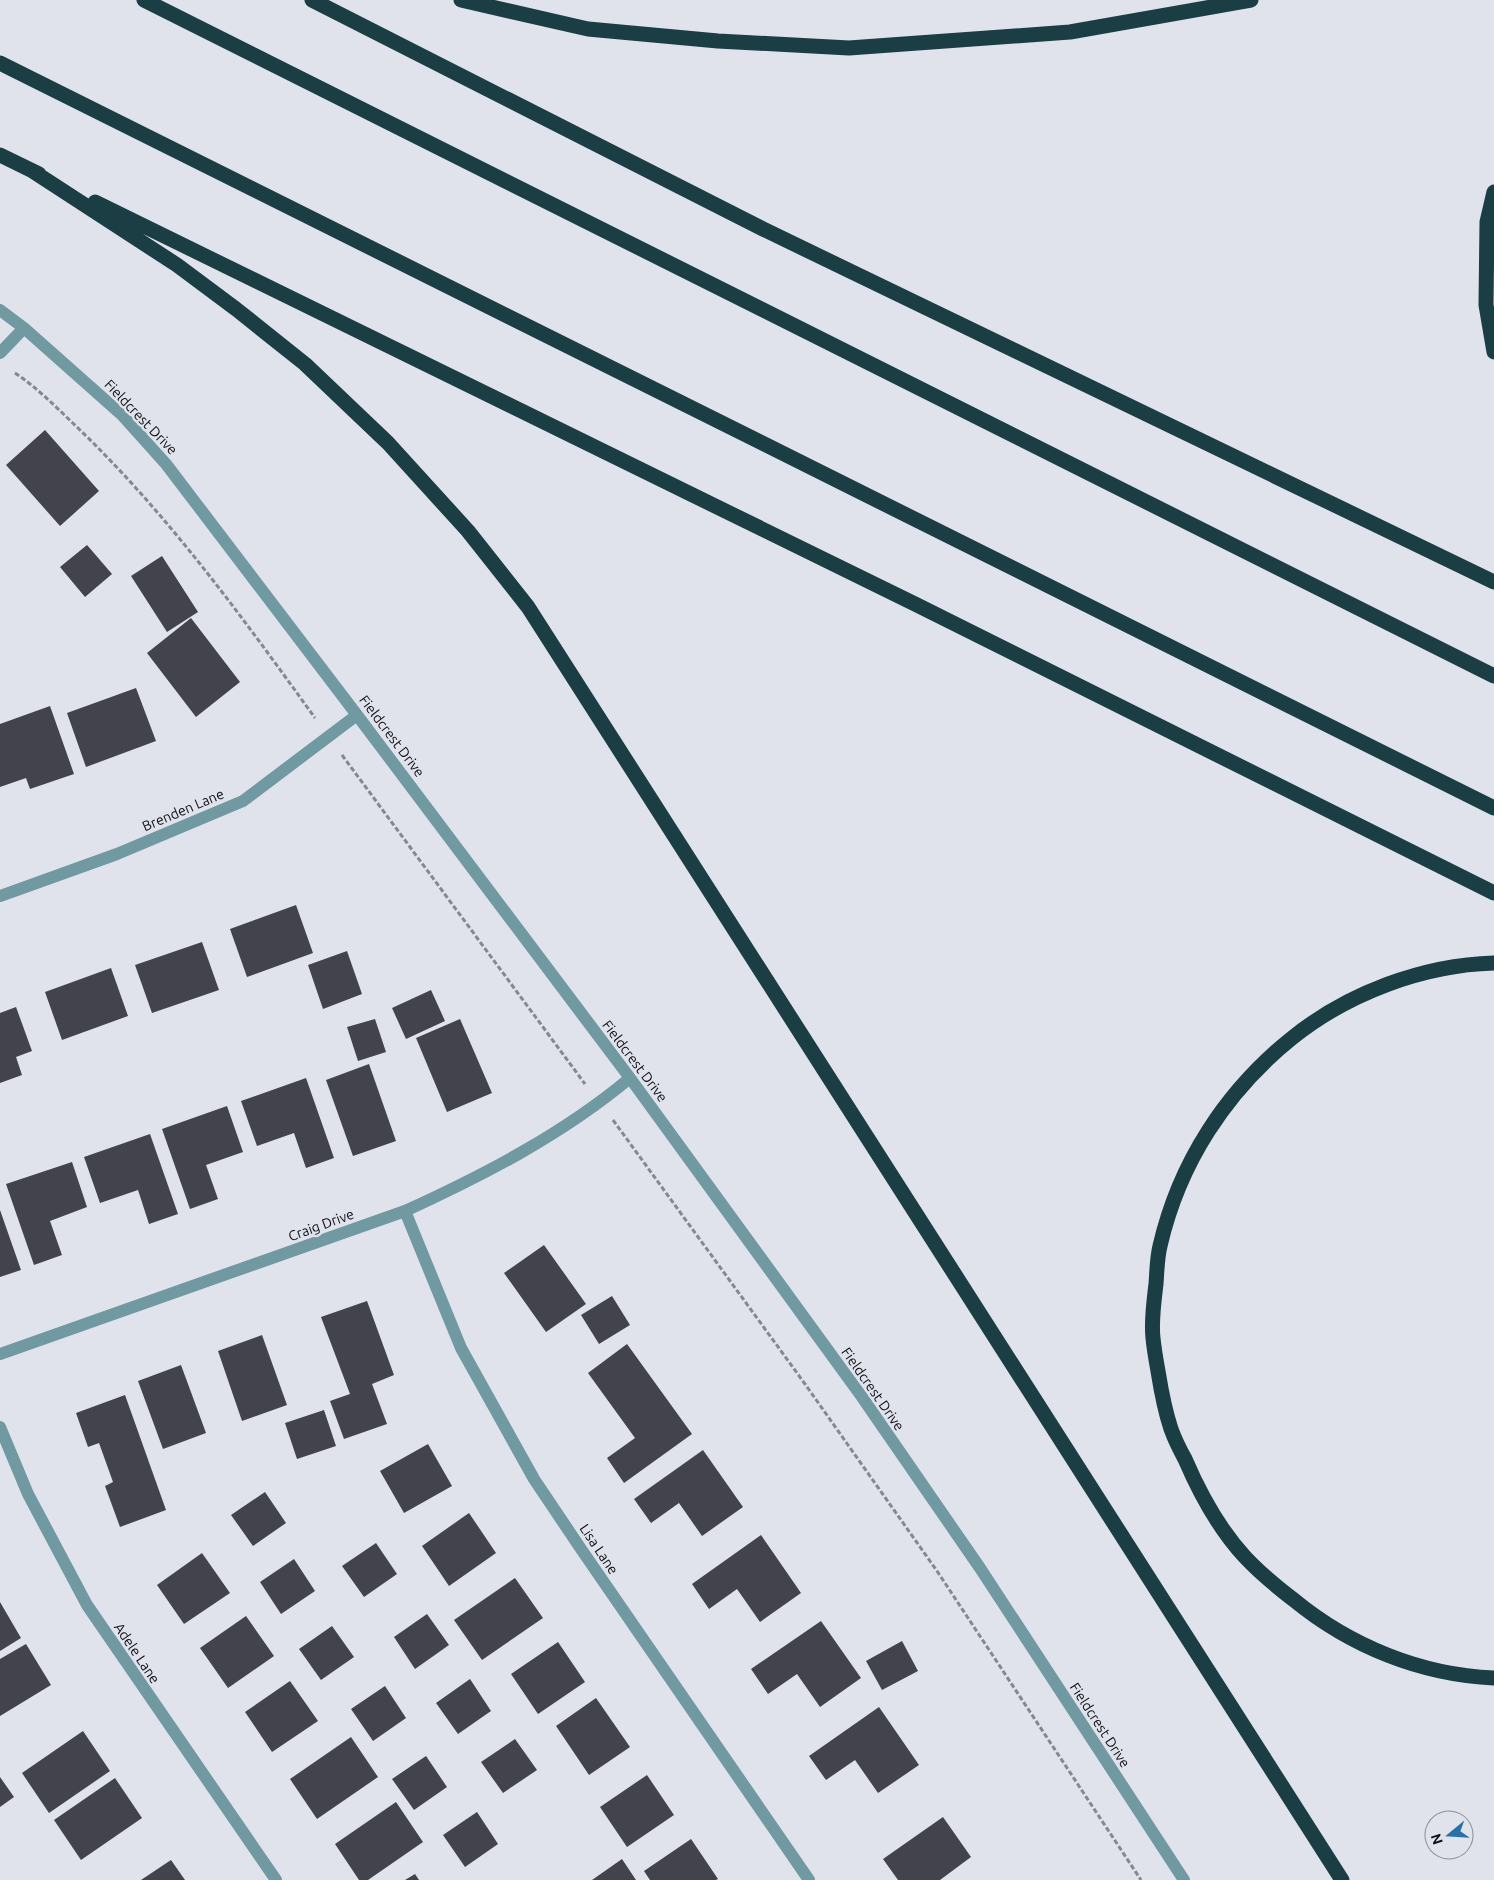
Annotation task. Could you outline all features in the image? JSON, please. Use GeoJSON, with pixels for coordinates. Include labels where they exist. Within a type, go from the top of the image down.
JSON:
{"type":"FeatureCollection","features":[{"type":"Feature","properties":{"kind":"highway"},"geometry":{"type":"LineString","coordinates":[[144,0],[1494,676]]}},
{"type":"Feature","properties":{"kind":"highway"},"geometry":{"type":"LineString","coordinates":[[312,0],[763,229],[1494,582]]}},
{"type":"Feature","properties":{"kind":"highway"},"geometry":{"type":"LineString","coordinates":[[461,0],[588,29],[718,41],[849,48],[1070,32],[1251,0]]}},
{"type":"Feature","properties":{"kind":"highway"},"geometry":{"type":"LineString","coordinates":[[0,63],[1494,808]]}},
{"type":"Feature","properties":{"kind":"highway"},"geometry":{"type":"LineString","coordinates":[[0,155],[915,604],[1494,892]]}},
{"type":"Feature","properties":{"kind":"highway"},"geometry":{"type":"LineString","coordinates":[[31,170],[176,265],[236,309],[304,364],[388,443],[468,532],[528,607],[1342,1880]]}},
{"type":"Feature","properties":{"kind":"highway"},"geometry":{"type":"LineString","coordinates":[[1494,192],[1487,222],[1486,306],[1494,352]]}},
{"type":"Feature","properties":{"kind":"highway"},"geometry":{"type":"LineString","coordinates":[[1494,963],[1476,963],[1423,974],[1341,1004],[1311,1023],[1256,1069],[1222,1109],[1202,1140],[1188,1164],[1174,1198],[1160,1248],[1153,1337],[1161,1389],[1171,1429],[1192,1476],[1216,1520],[1245,1556],[1274,1585],[1314,1616],[1347,1637],[1415,1666],[1474,1677],[1494,1678]]}},
{"type":"Feature","properties":{"kind":"street","name":"Fieldcrest Drive"},"geometry":{"type":"LineString","coordinates":[[0,310],[24,328],[122,415],[166,464],[357,714],[630,1078],[862,1397],[980,1568],[1184,1880]]}},
{"type":"Feature","properties":{"kind":"street"},"geometry":{"type":"LineString","coordinates":[[0,353],[24,328]]}},
{"type":"Feature","properties":{"kind":"street","name":"Brenden Lane"},"geometry":{"type":"LineString","coordinates":[[0,896],[117,854],[243,801],[357,714]]}},
{"type":"Feature","properties":{"kind":"street","name":"Craig Drive"},"geometry":{"type":"LineString","coordinates":[[0,1354],[405,1211],[460,1186],[509,1159],[600,1102],[630,1078]]}},
{"type":"Feature","properties":{"kind":"street","name":"Lisa Lane"},"geometry":{"type":"LineString","coordinates":[[405,1211],[461,1348],[534,1479],[809,1880]]}},
{"type":"Feature","properties":{"kind":"street","name":"Adele Lane"},"geometry":{"type":"LineString","coordinates":[[0,1427],[28,1494],[88,1605],[276,1880]]}},
{"type":"Feature","properties":{"kind":"building"},"geometry":{"type":"Polygon","coordinates":[[[45,430],[99,491],[60,526],[6,465],[45,430]]]}},
{"type":"Feature","properties":{"kind":"building"},"geometry":{"type":"Polygon","coordinates":[[[87,545],[112,574],[85,597],[60,567],[87,545]]]}},
{"type":"Feature","properties":{"kind":"building"},"geometry":{"type":"Polygon","coordinates":[[[162,556],[198,612],[167,632],[131,576],[162,556]]]}},
{"type":"Feature","properties":{"kind":"building"},"geometry":{"type":"Polygon","coordinates":[[[191,618],[240,682],[196,717],[147,653],[191,618]]]}},
{"type":"Feature","properties":{"kind":"building"},"geometry":{"type":"Polygon","coordinates":[[[136,688],[156,741],[86,767],[67,713],[136,688]]]}},
{"type":"Feature","properties":{"kind":"building"},"geometry":{"type":"Polygon","coordinates":[[[50,706],[74,774],[30,789],[26,778],[0,787],[0,724],[50,706]]]}},
{"type":"Feature","properties":{"kind":"building"},"geometry":{"type":"Polygon","coordinates":[[[296,905],[313,953],[247,977],[230,929],[296,905]]]}},
{"type":"Feature","properties":{"kind":"building"},"geometry":{"type":"Polygon","coordinates":[[[202,942],[219,990],[152,1013],[135,965],[202,942]]]}},
{"type":"Feature","properties":{"kind":"building"},"geometry":{"type":"Polygon","coordinates":[[[347,951],[362,994],[323,1009],[308,965],[347,951]]]}},
{"type":"Feature","properties":{"kind":"building"},"geometry":{"type":"Polygon","coordinates":[[[111,968],[128,1016],[62,1040],[45,992],[111,968]]]}},
{"type":"Feature","properties":{"kind":"building"},"geometry":{"type":"Polygon","coordinates":[[[431,990],[445,1021],[406,1039],[392,1008],[431,990]]]}},
{"type":"Feature","properties":{"kind":"building"},"geometry":{"type":"Polygon","coordinates":[[[16,1007],[32,1051],[16,1057],[22,1075],[0,1083],[0,1013],[16,1007]]]}},
{"type":"Feature","properties":{"kind":"building"},"geometry":{"type":"Polygon","coordinates":[[[375,1019],[386,1052],[358,1061],[347,1027],[375,1019]]]}},
{"type":"Feature","properties":{"kind":"building"},"geometry":{"type":"Polygon","coordinates":[[[460,1019],[492,1093],[447,1112],[416,1038],[460,1019]]]}},
{"type":"Feature","properties":{"kind":"building"},"geometry":{"type":"Polygon","coordinates":[[[369,1064],[396,1141],[353,1156],[326,1080],[369,1064]]]}},
{"type":"Feature","properties":{"kind":"building"},"geometry":{"type":"Polygon","coordinates":[[[306,1078],[334,1158],[306,1168],[294,1133],[257,1146],[241,1101],[306,1078]]]}},
{"type":"Feature","properties":{"kind":"building"},"geometry":{"type":"Polygon","coordinates":[[[227,1106],[243,1152],[206,1165],[218,1199],[190,1209],[162,1129],[227,1106]]]}},
{"type":"Feature","properties":{"kind":"building"},"geometry":{"type":"Polygon","coordinates":[[[150,1134],[178,1214],[149,1224],[138,1190],[100,1203],[84,1157],[150,1134]]]}},
{"type":"Feature","properties":{"kind":"building"},"geometry":{"type":"Polygon","coordinates":[[[72,1162],[87,1207],[50,1221],[62,1255],[34,1265],[6,1184],[72,1162]]]}},
{"type":"Feature","properties":{"kind":"building"},"geometry":{"type":"Polygon","coordinates":[[[0,1210],[21,1270],[0,1277],[0,1210]]]}},
{"type":"Feature","properties":{"kind":"building"},"geometry":{"type":"Polygon","coordinates":[[[544,1245],[586,1304],[546,1332],[504,1273],[544,1245]]]}},
{"type":"Feature","properties":{"kind":"building"},"geometry":{"type":"Polygon","coordinates":[[[612,1296],[630,1325],[599,1344],[581,1315],[612,1296]]]}},
{"type":"Feature","properties":{"kind":"building"},"geometry":{"type":"Polygon","coordinates":[[[367,1301],[394,1375],[372,1384],[387,1424],[344,1439],[330,1401],[350,1394],[321,1317],[367,1301]]]}},
{"type":"Feature","properties":{"kind":"building"},"geometry":{"type":"Polygon","coordinates":[[[262,1335],[287,1405],[242,1421],[218,1351],[262,1335]]]}},
{"type":"Feature","properties":{"kind":"building"},"geometry":{"type":"Polygon","coordinates":[[[627,1344],[692,1434],[624,1483],[607,1458],[635,1438],[588,1373],[627,1344]]]}},
{"type":"Feature","properties":{"kind":"building"},"geometry":{"type":"Polygon","coordinates":[[[181,1365],[206,1433],[163,1449],[138,1381],[181,1365]]]}},
{"type":"Feature","properties":{"kind":"building"},"geometry":{"type":"Polygon","coordinates":[[[125,1395],[166,1510],[120,1527],[105,1486],[113,1482],[99,1443],[88,1447],[76,1413],[125,1395]]]}},
{"type":"Feature","properties":{"kind":"building"},"geometry":{"type":"Polygon","coordinates":[[[324,1410],[336,1446],[297,1459],[285,1423],[324,1410]]]}},
{"type":"Feature","properties":{"kind":"building"},"geometry":{"type":"Polygon","coordinates":[[[428,1444],[452,1486],[404,1513],[380,1471],[428,1444]]]}},
{"type":"Feature","properties":{"kind":"building"},"geometry":{"type":"Polygon","coordinates":[[[703,1450],[743,1507],[702,1536],[679,1503],[651,1523],[634,1499],[703,1450]]]}},
{"type":"Feature","properties":{"kind":"building"},"geometry":{"type":"Polygon","coordinates":[[[265,1492],[286,1523],[253,1546],[231,1515],[265,1492]]]}},
{"type":"Feature","properties":{"kind":"building"},"geometry":{"type":"Polygon","coordinates":[[[469,1513],[496,1553],[449,1586],[422,1546],[469,1513]]]}},
{"type":"Feature","properties":{"kind":"building"},"geometry":{"type":"Polygon","coordinates":[[[761,1535],[801,1593],[760,1622],[737,1589],[709,1609],[692,1584],[761,1535]]]}},
{"type":"Feature","properties":{"kind":"building"},"geometry":{"type":"Polygon","coordinates":[[[376,1543],[397,1574],[364,1597],[342,1566],[376,1543]]]}},
{"type":"Feature","properties":{"kind":"building"},"geometry":{"type":"Polygon","coordinates":[[[202,1553],[230,1593],[184,1624],[157,1585],[202,1553]]]}},
{"type":"Feature","properties":{"kind":"building"},"geometry":{"type":"Polygon","coordinates":[[[294,1559],[315,1591],[281,1614],[260,1582],[294,1559]]]}},
{"type":"Feature","properties":{"kind":"building"},"geometry":{"type":"Polygon","coordinates":[[[515,1578],[543,1618],[482,1660],[454,1620],[515,1578]]]}},
{"type":"Feature","properties":{"kind":"building"},"geometry":{"type":"Polygon","coordinates":[[[0,1602],[21,1638],[0,1651],[0,1602]]]}},
{"type":"Feature","properties":{"kind":"building"},"geometry":{"type":"Polygon","coordinates":[[[427,1614],[449,1645],[415,1669],[394,1637],[427,1614]]]}},
{"type":"Feature","properties":{"kind":"building"},"geometry":{"type":"Polygon","coordinates":[[[246,1616],[274,1656],[228,1688],[200,1648],[246,1616]]]}},
{"type":"Feature","properties":{"kind":"building"},"geometry":{"type":"Polygon","coordinates":[[[821,1621],[861,1678],[820,1707],[797,1674],[768,1694],[751,1669],[821,1621]]]}},
{"type":"Feature","properties":{"kind":"building"},"geometry":{"type":"Polygon","coordinates":[[[332,1626],[354,1657],[321,1680],[299,1649],[332,1626]]]}},
{"type":"Feature","properties":{"kind":"building"},"geometry":{"type":"Polygon","coordinates":[[[902,1641],[918,1671],[882,1690],[866,1661],[902,1641]]]}},
{"type":"Feature","properties":{"kind":"building"},"geometry":{"type":"Polygon","coordinates":[[[558,1642],[585,1682],[538,1714],[511,1674],[558,1642]]]}},
{"type":"Feature","properties":{"kind":"building"},"geometry":{"type":"Polygon","coordinates":[[[26,1644],[51,1685],[0,1716],[0,1659],[26,1644]]]}},
{"type":"Feature","properties":{"kind":"building"},"geometry":{"type":"Polygon","coordinates":[[[470,1679],[491,1711],[458,1734],[436,1703],[470,1679]]]}},
{"type":"Feature","properties":{"kind":"building"},"geometry":{"type":"Polygon","coordinates":[[[290,1681],[318,1721],[272,1752],[245,1712],[290,1681]]]}},
{"type":"Feature","properties":{"kind":"building"},"geometry":{"type":"Polygon","coordinates":[[[385,1686],[406,1718],[373,1741],[351,1709],[385,1686]]]}},
{"type":"Feature","properties":{"kind":"building"},"geometry":{"type":"Polygon","coordinates":[[[596,1698],[630,1747],[589,1775],[556,1726],[596,1698]]]}},
{"type":"Feature","properties":{"kind":"building"},"geometry":{"type":"Polygon","coordinates":[[[879,1707],[919,1765],[878,1793],[855,1760],[826,1780],[809,1756],[879,1707]]]}},
{"type":"Feature","properties":{"kind":"building"},"geometry":{"type":"Polygon","coordinates":[[[83,1731],[110,1771],[49,1813],[22,1773],[83,1731]]]}},
{"type":"Feature","properties":{"kind":"building"},"geometry":{"type":"Polygon","coordinates":[[[351,1737],[378,1777],[317,1819],[290,1779],[351,1737]]]}},
{"type":"Feature","properties":{"kind":"building"},"geometry":{"type":"Polygon","coordinates":[[[515,1739],[537,1770],[503,1793],[481,1762],[515,1739]]]}},
{"type":"Feature","properties":{"kind":"building"},"geometry":{"type":"Polygon","coordinates":[[[426,1756],[447,1787],[414,1810],[392,1779],[426,1756]]]}},
{"type":"Feature","properties":{"kind":"building"},"geometry":{"type":"Polygon","coordinates":[[[647,1775],[674,1815],[627,1847],[600,1807],[647,1775]]]}},
{"type":"Feature","properties":{"kind":"building"},"geometry":{"type":"Polygon","coordinates":[[[0,1777],[14,1797],[0,1807],[0,1777]]]}},
{"type":"Feature","properties":{"kind":"building"},"geometry":{"type":"Polygon","coordinates":[[[115,1778],[142,1818],[81,1860],[54,1820],[115,1778]]]}},
{"type":"Feature","properties":{"kind":"building"},"geometry":{"type":"Polygon","coordinates":[[[396,1802],[423,1842],[368,1880],[359,1880],[335,1844],[396,1802]]]}},
{"type":"Feature","properties":{"kind":"building"},"geometry":{"type":"Polygon","coordinates":[[[477,1812],[498,1844],[465,1867],[443,1835],[477,1812]]]}},
{"type":"Feature","properties":{"kind":"building"},"geometry":{"type":"Polygon","coordinates":[[[943,1817],[971,1857],[940,1880],[898,1880],[883,1859],[943,1817]]]}},
{"type":"Feature","properties":{"kind":"building"},"geometry":{"type":"Polygon","coordinates":[[[691,1839],[718,1879],[650,1880],[644,1871],[691,1839]]]}},
{"type":"Feature","properties":{"kind":"building"},"geometry":{"type":"Polygon","coordinates":[[[622,1859],[636,1880],[592,1880],[622,1859]]]}},
{"type":"Feature","properties":{"kind":"building"},"geometry":{"type":"Polygon","coordinates":[[[171,1860],[185,1880],[141,1880],[171,1860]]]}},
{"type":"Feature","properties":{"kind":"building"},"geometry":{"type":"Polygon","coordinates":[[[415,1874],[419,1880],[405,1880],[415,1874]]]}}]}
